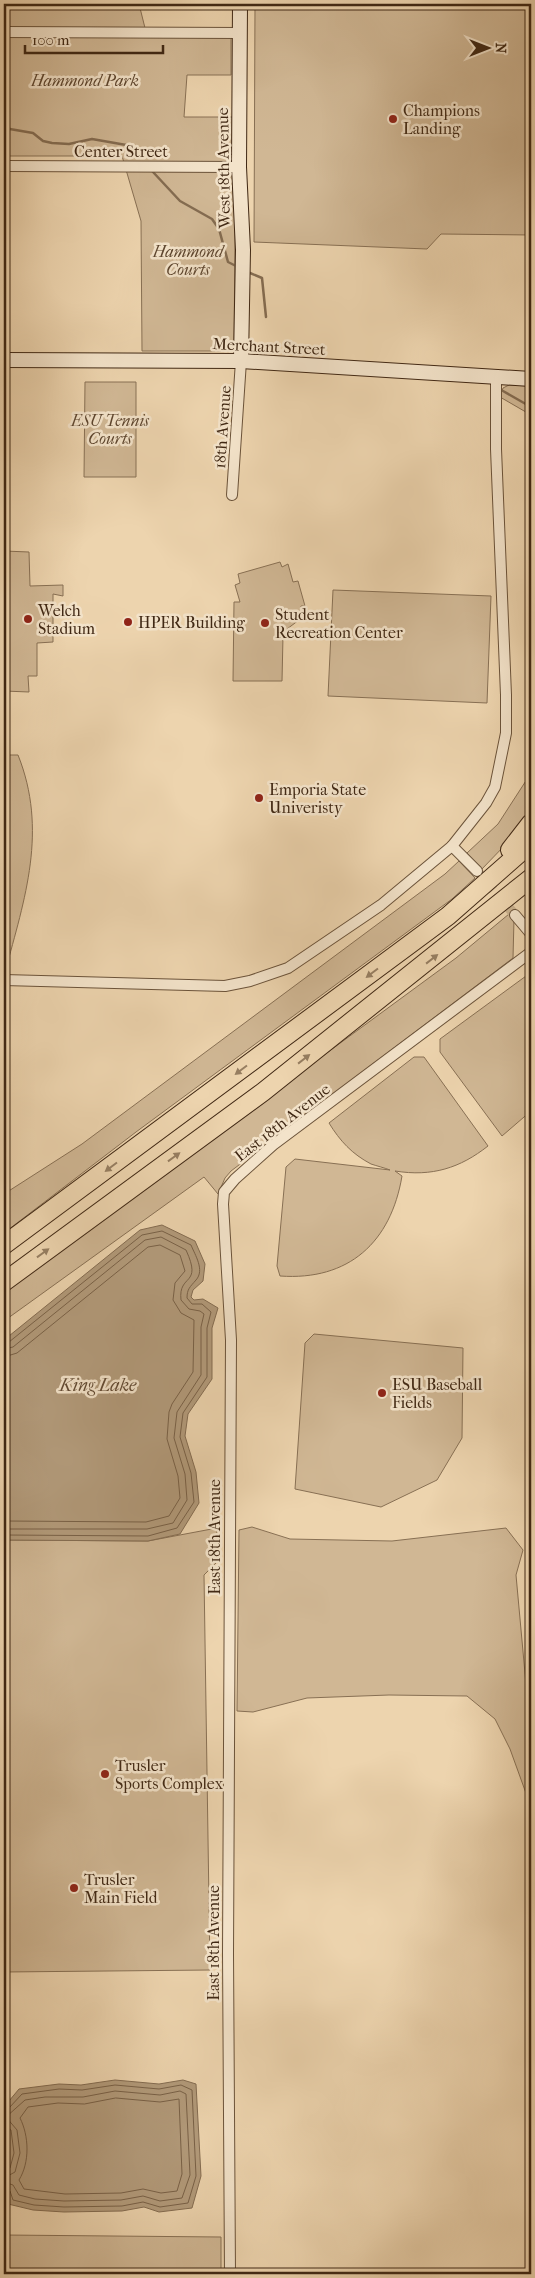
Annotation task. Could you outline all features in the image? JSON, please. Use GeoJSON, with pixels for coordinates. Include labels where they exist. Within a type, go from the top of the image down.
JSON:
{"type":"FeatureCollection","features":[{"type":"Feature","properties":{"kind":"highway"},"geometry":{"type":"LineString","coordinates":[[463,902],[531,823]]}},
{"type":"Feature","properties":{"kind":"highway"},"geometry":{"type":"LineString","coordinates":[[4,1245],[433,928],[531,843]]}},
{"type":"Feature","properties":{"kind":"highway"},"geometry":{"type":"LineString","coordinates":[[4,1282],[263,1092],[531,878]]}},
{"type":"Feature","properties":{"kind":"main road","name":"West 18th Avenue"},"geometry":{"type":"LineString","coordinates":[[240,4],[241,361]]}},
{"type":"Feature","properties":{"kind":"main road","name":"Merchant Street"},"geometry":{"type":"LineString","coordinates":[[4,360],[241,361],[531,379]]}},
{"type":"Feature","properties":{"kind":"street"},"geometry":{"type":"LineString","coordinates":[[4,32],[240,34]]}},
{"type":"Feature","properties":{"kind":"street","name":"Center Street"},"geometry":{"type":"LineString","coordinates":[[4,166],[239,167]]}},
{"type":"Feature","properties":{"kind":"street","name":"18th Avenue"},"geometry":{"type":"LineString","coordinates":[[232,495],[241,361]]}},
{"type":"Feature","properties":{"kind":"street"},"geometry":{"type":"LineString","coordinates":[[4,980],[226,986],[250,981],[288,968],[381,905],[452,846],[486,803],[495,787],[506,733],[504,611],[496,457],[496,376]]}},
{"type":"Feature","properties":{"kind":"street"},"geometry":{"type":"LineString","coordinates":[[452,846],[477,871]]}},
{"type":"Feature","properties":{"kind":"street"},"geometry":{"type":"LineString","coordinates":[[515,915],[531,934]]}},
{"type":"Feature","properties":{"kind":"street","name":"East 18th Avenue"},"geometry":{"type":"LineString","coordinates":[[230,2274],[228,1924],[231,1340],[224,1234],[224,1192],[235,1179],[273,1145],[531,952]]}},
{"type":"Feature","properties":{"kind":"green space","name":"Hammond Park"},"geometry":{"type":"Polygon","coordinates":[[[4,4],[139,4],[147,36],[231,37],[231,75],[187,75],[184,117],[236,117],[234,351],[142,351],[141,221],[122,156],[4,156],[4,4]]]}},
{"type":"Feature","properties":{"kind":"green space","name":"Champions Landing"},"geometry":{"type":"Polygon","coordinates":[[[255,4],[531,4],[531,235],[441,234],[427,249],[254,242],[255,4]]]}},
{"type":"Feature","properties":{"kind":"green space","name":"ESU Tennis Courts"},"geometry":{"type":"Polygon","coordinates":[[[85,382],[136,382],[136,477],[84,477],[85,382]]]}},
{"type":"Feature","properties":{"kind":"green space"},"geometry":{"type":"Polygon","coordinates":[[[509,385],[531,386],[531,415],[500,397],[503,388],[509,385]]]}},
{"type":"Feature","properties":{"kind":"green space","name":"Welch Stadium"},"geometry":{"type":"Polygon","coordinates":[[[4,551],[29,552],[30,586],[63,585],[63,596],[53,594],[53,642],[37,643],[37,676],[28,676],[29,692],[4,691],[4,551]]]}},
{"type":"Feature","properties":{"kind":"green space","name":"Student Recreation Center"},"geometry":{"type":"Polygon","coordinates":[[[280,562],[282,567],[288,564],[293,582],[298,581],[305,606],[301,606],[299,620],[287,629],[289,635],[283,636],[282,681],[233,681],[234,602],[240,602],[235,585],[240,583],[238,574],[280,562]]]}},
{"type":"Feature","properties":{"kind":"green space"},"geometry":{"type":"Polygon","coordinates":[[[333,590],[491,596],[487,703],[328,696],[333,590]]]}},
{"type":"Feature","properties":{"kind":"green space"},"geometry":{"type":"Polygon","coordinates":[[[4,755],[18,755],[27,783],[32,837],[26,891],[5,972],[4,755]]]}},
{"type":"Feature","properties":{"kind":"green space"},"geometry":{"type":"Polygon","coordinates":[[[531,773],[531,811],[507,843],[481,870],[467,853],[498,824],[531,773]]]}},
{"type":"Feature","properties":{"kind":"green space"},"geometry":{"type":"Polygon","coordinates":[[[459,861],[475,878],[452,899],[136,1132],[4,1233],[4,1194],[82,1144],[445,874],[459,861]]]}},
{"type":"Feature","properties":{"kind":"green space"},"geometry":{"type":"Polygon","coordinates":[[[509,914],[514,919],[513,958],[231,1171],[225,1178],[218,1194],[204,1177],[4,1321],[4,1290],[456,958],[509,914]]]}},
{"type":"Feature","properties":{"kind":"green space"},"geometry":{"type":"Polygon","coordinates":[[[526,976],[531,983],[531,1111],[502,1136],[440,1052],[440,1039],[526,976]]]}},
{"type":"Feature","properties":{"kind":"green space"},"geometry":{"type":"Polygon","coordinates":[[[414,1057],[424,1057],[488,1146],[467,1160],[445,1169],[421,1173],[395,1171],[402,1176],[388,1220],[377,1238],[363,1253],[346,1264],[327,1272],[305,1276],[280,1276],[277,1266],[286,1167],[295,1159],[390,1170],[371,1164],[358,1156],[342,1141],[329,1123],[414,1057]]]}},
{"type":"Feature","properties":{"kind":"green space","name":"ESU Baseball Fields"},"geometry":{"type":"Polygon","coordinates":[[[314,1334],[463,1348],[462,1438],[437,1480],[381,1507],[295,1489],[305,1343],[314,1334]]]}},
{"type":"Feature","properties":{"kind":"green space"},"geometry":{"type":"Polygon","coordinates":[[[252,1527],[290,1539],[392,1541],[506,1528],[523,1550],[516,1575],[531,1739],[531,1807],[510,1749],[495,1719],[467,1696],[389,1695],[307,1698],[253,1712],[237,1711],[239,1530],[252,1527]]]}},
{"type":"Feature","properties":{"kind":"green space","name":"Trusler Sports Complex"},"geometry":{"type":"Polygon","coordinates":[[[217,1528],[216,1563],[204,1575],[210,1970],[4,1972],[4,1540],[148,1541],[217,1528]]]}},
{"type":"Feature","properties":{"kind":"green space"},"geometry":{"type":"Polygon","coordinates":[[[4,2235],[221,2237],[221,2274],[4,2274],[4,2235]]]}},
{"type":"Feature","properties":{"kind":"water","name":"King Lake"},"geometry":{"type":"Polygon","coordinates":[[[162,1225],[195,1241],[205,1264],[203,1281],[193,1290],[191,1297],[194,1300],[203,1299],[218,1308],[212,1328],[212,1379],[188,1414],[185,1436],[196,1472],[199,1503],[180,1534],[148,1541],[4,1540],[4,1340],[140,1230],[162,1225]]]}},
{"type":"Feature","properties":{"kind":"water"},"geometry":{"type":"Polygon","coordinates":[[[115,2080],[159,2084],[183,2080],[196,2084],[201,2176],[192,2208],[159,2212],[144,2207],[122,2211],[64,2212],[33,2210],[8,2204],[4,2178],[9,2153],[4,2107],[19,2089],[59,2084],[81,2085],[115,2080]]]}},
{"type":"Feature","properties":{"kind":"waterway"},"geometry":{"type":"LineString","coordinates":[[4,128],[33,133],[43,141],[52,143],[69,144],[92,139],[132,146],[148,153]]}},
{"type":"Feature","properties":{"kind":"waterway"},"geometry":{"type":"LineString","coordinates":[[153,172],[180,201],[212,219],[219,229],[228,262],[236,266]]}},
{"type":"Feature","properties":{"kind":"waterway"},"geometry":{"type":"LineString","coordinates":[[250,273],[262,278],[266,317]]}},
{"type":"Feature","properties":{"kind":"waterway"},"geometry":{"type":"LineString","coordinates":[[503,391],[531,407]]}},
{"type":"Feature","properties":{"kind":"tunnel"},"geometry":{"type":"LineString","coordinates":[[477,871],[515,915]]}},
{"type":"Feature","properties":{"kind":"place","name":"Champions Landing"},"geometry":{"type":"Point","coordinates":[393,119]}},
{"type":"Feature","properties":{"kind":"place","name":"Welch Stadium"},"geometry":{"type":"Point","coordinates":[28,619]}},
{"type":"Feature","properties":{"kind":"place","name":"HPER Building"},"geometry":{"type":"Point","coordinates":[128,622]}},
{"type":"Feature","properties":{"kind":"place","name":"Student Recreation Center"},"geometry":{"type":"Point","coordinates":[265,623]}},
{"type":"Feature","properties":{"kind":"place","name":"Emporia State Univeristy"},"geometry":{"type":"Point","coordinates":[259,798]}},
{"type":"Feature","properties":{"kind":"place","name":"ESU Baseball Fields"},"geometry":{"type":"Point","coordinates":[382,1393]}},
{"type":"Feature","properties":{"kind":"place","name":"Trusler Sports Complex"},"geometry":{"type":"Point","coordinates":[105,1774]}},
{"type":"Feature","properties":{"kind":"place","name":"Trusler Main Field"},"geometry":{"type":"Point","coordinates":[74,1888]}},
{"type":"Feature","properties":{"kind":"park label","name":"Hammond Courts"},"geometry":{"type":"Point","coordinates":[188,260]}}]}
